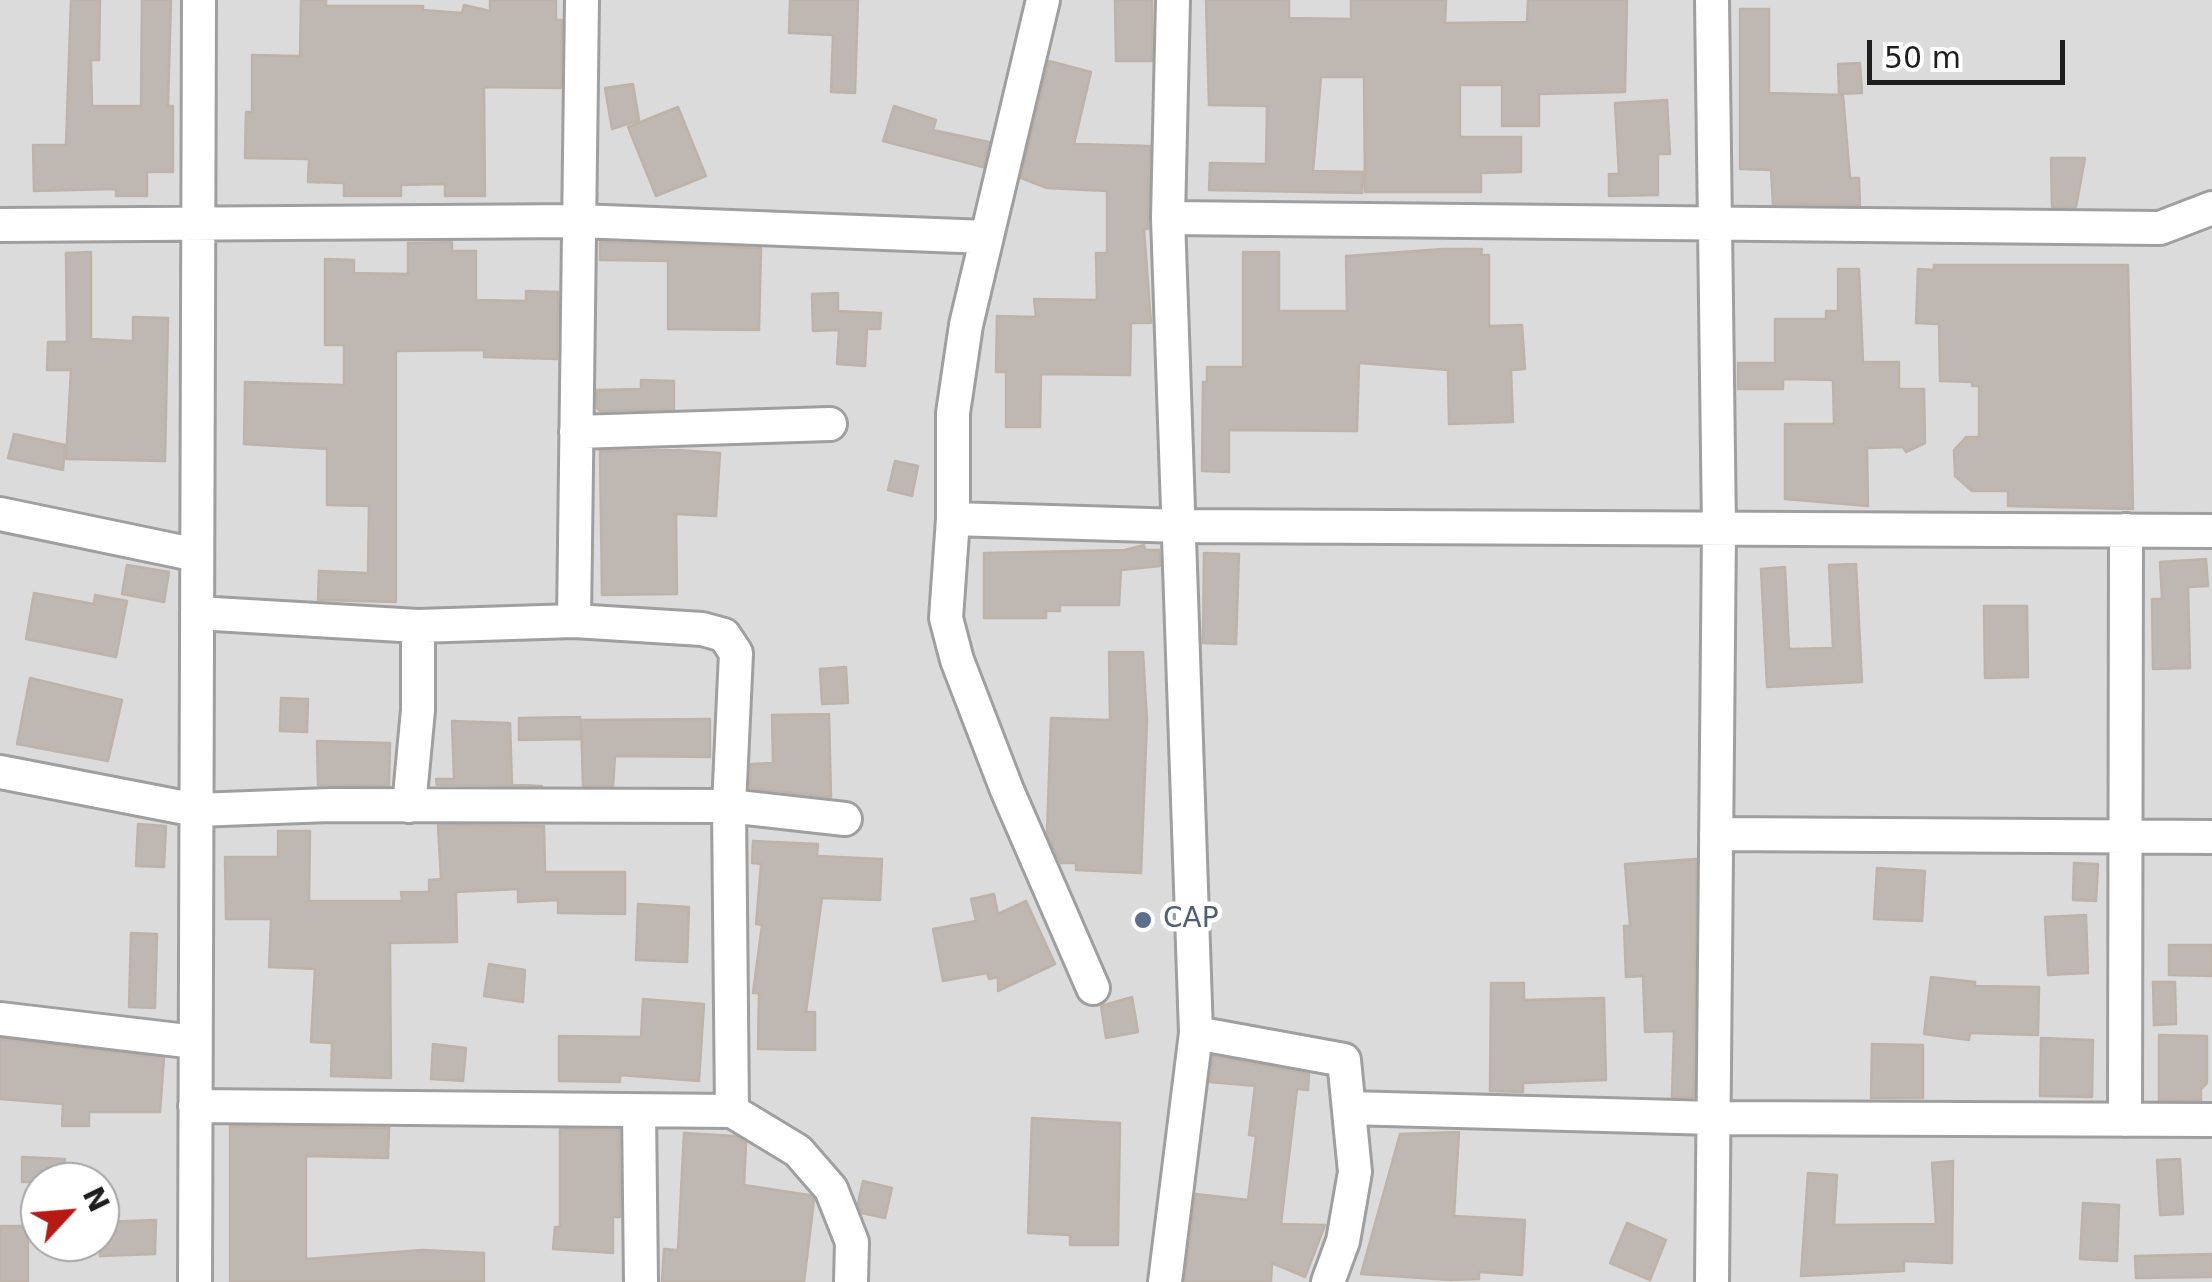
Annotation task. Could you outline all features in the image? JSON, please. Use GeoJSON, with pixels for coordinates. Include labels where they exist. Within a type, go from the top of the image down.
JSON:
{"type":"FeatureCollection","features":[{"type":"Feature","properties":{"kind":"street"},"geometry":{"type":"LineString","coordinates":[[194,1282],[199,0]]}},
{"type":"Feature","properties":{"kind":"street"},"geometry":{"type":"LineString","coordinates":[[574,620],[582,0]]}},
{"type":"Feature","properties":{"kind":"street"},"geometry":{"type":"LineString","coordinates":[[1043,0],[986,237],[953,413],[953,519],[946,593],[950,639],[1007,790],[1093,988]]}},
{"type":"Feature","properties":{"kind":"street"},"geometry":{"type":"LineString","coordinates":[[1166,1282],[1196,1033],[1182,526],[1168,218],[1173,0]]}},
{"type":"Feature","properties":{"kind":"street"},"geometry":{"type":"LineString","coordinates":[[1712,0],[1718,529],[1712,1282]]}},
{"type":"Feature","properties":{"kind":"street"},"geometry":{"type":"LineString","coordinates":[[1168,218],[2160,228],[2212,208]]}},
{"type":"Feature","properties":{"kind":"street"},"geometry":{"type":"LineString","coordinates":[[0,226],[579,221],[986,237]]}},
{"type":"Feature","properties":{"kind":"street"},"geometry":{"type":"LineString","coordinates":[[576,432],[830,424]]}},
{"type":"Feature","properties":{"kind":"street"},"geometry":{"type":"LineString","coordinates":[[0,514],[197,555]]}},
{"type":"Feature","properties":{"kind":"street"},"geometry":{"type":"LineString","coordinates":[[953,519],[1182,526],[2212,531]]}},
{"type":"Feature","properties":{"kind":"street"},"geometry":{"type":"LineString","coordinates":[[2125,1120],[2126,530]]}},
{"type":"Feature","properties":{"kind":"street"},"geometry":{"type":"LineString","coordinates":[[197,613],[418,626],[574,620],[702,629],[724,635],[736,652],[728,806],[732,1111]]}},
{"type":"Feature","properties":{"kind":"street"},"geometry":{"type":"LineString","coordinates":[[409,806],[418,710],[418,626]]}},
{"type":"Feature","properties":{"kind":"street"},"geometry":{"type":"LineString","coordinates":[[0,772],[196,810],[728,806],[845,820]]}},
{"type":"Feature","properties":{"kind":"street"},"geometry":{"type":"LineString","coordinates":[[1716,834],[2212,837]]}},
{"type":"Feature","properties":{"kind":"street"},"geometry":{"type":"LineString","coordinates":[[0,1019],[196,1042]]}},
{"type":"Feature","properties":{"kind":"street"},"geometry":{"type":"LineString","coordinates":[[1196,1033],[1338,1057],[1347,1066],[1355,1172],[1352,1198],[1328,1282]]}},
{"type":"Feature","properties":{"kind":"street"},"geometry":{"type":"LineString","coordinates":[[195,1106],[732,1111],[798,1150],[831,1189],[852,1242],[852,1282]]}},
{"type":"Feature","properties":{"kind":"street"},"geometry":{"type":"LineString","coordinates":[[1349,1108],[1714,1118],[2212,1120]]}},
{"type":"Feature","properties":{"kind":"street"},"geometry":{"type":"LineString","coordinates":[[638,1110],[642,1282]]}},
{"type":"Feature","properties":{"kind":"shaded area"},"geometry":{"type":"Polygon","coordinates":[[[0,0],[2212,0],[2212,1282],[0,1282],[0,0]]]}},
{"type":"Feature","properties":{"kind":"building"},"geometry":{"type":"Polygon","coordinates":[[[71,0],[100,0],[99,60],[91,60],[92,106],[141,106],[142,0],[171,0],[168,106],[173,106],[173,172],[147,172],[147,196],[116,196],[116,189],[34,191],[33,145],[66,145],[71,0]]]}},
{"type":"Feature","properties":{"kind":"building"},"geometry":{"type":"Polygon","coordinates":[[[301,0],[326,0],[326,6],[423,6],[423,10],[462,13],[464,5],[490,11],[490,0],[556,0],[556,20],[562,20],[561,88],[484,87],[485,196],[445,196],[445,184],[401,185],[401,196],[344,196],[344,183],[308,182],[309,159],[245,158],[246,112],[252,112],[252,55],[300,56],[301,0]]]}},
{"type":"Feature","properties":{"kind":"building"},"geometry":{"type":"Polygon","coordinates":[[[790,0],[858,0],[855,93],[831,92],[833,35],[789,33],[790,0]]]}},
{"type":"Feature","properties":{"kind":"building"},"geometry":{"type":"Polygon","coordinates":[[[1115,0],[1152,0],[1152,61],[1116,61],[1115,0]]]}},
{"type":"Feature","properties":{"kind":"building"},"geometry":{"type":"Polygon","coordinates":[[[1206,0],[1289,0],[1289,18],[1351,19],[1351,0],[1446,0],[1445,23],[1527,22],[1528,0],[1627,0],[1625,92],[1539,94],[1539,126],[1502,126],[1502,85],[1460,85],[1460,137],[1521,137],[1521,172],[1481,173],[1481,192],[1365,192],[1364,77],[1321,77],[1313,171],[1363,172],[1362,193],[1209,190],[1210,163],[1266,164],[1267,106],[1209,105],[1206,0]]]}},
{"type":"Feature","properties":{"kind":"building"},"geometry":{"type":"Polygon","coordinates":[[[1740,9],[1769,9],[1769,93],[1843,95],[1850,178],[1859,178],[1860,205],[1773,204],[1771,170],[1740,169],[1740,9]]]}},
{"type":"Feature","properties":{"kind":"building"},"geometry":{"type":"Polygon","coordinates":[[[1049,61],[1091,72],[1074,144],[1150,146],[1148,229],[1144,229],[1151,323],[1131,323],[1130,375],[1041,374],[1040,427],[1006,427],[1006,372],[996,372],[997,316],[1036,317],[1034,299],[1097,300],[1096,253],[1107,253],[1107,191],[1047,188],[1021,178],[1049,61]]]}},
{"type":"Feature","properties":{"kind":"building"},"geometry":{"type":"Polygon","coordinates":[[[1860,63],[1862,93],[1839,94],[1838,64],[1860,63]]]}},
{"type":"Feature","properties":{"kind":"building"},"geometry":{"type":"Polygon","coordinates":[[[633,84],[639,120],[612,129],[605,88],[633,84]]]}},
{"type":"Feature","properties":{"kind":"building"},"geometry":{"type":"Polygon","coordinates":[[[1667,100],[1670,154],[1658,154],[1658,195],[1609,196],[1609,174],[1619,174],[1615,103],[1667,100]]]}},
{"type":"Feature","properties":{"kind":"building"},"geometry":{"type":"Polygon","coordinates":[[[894,106],[936,120],[933,130],[989,142],[983,167],[883,141],[894,106]]]}},
{"type":"Feature","properties":{"kind":"building"},"geometry":{"type":"Polygon","coordinates":[[[678,107],[706,176],[656,196],[628,127],[678,107]]]}},
{"type":"Feature","properties":{"kind":"building"},"geometry":{"type":"Polygon","coordinates":[[[2051,158],[2085,158],[2076,207],[2052,207],[2051,158]]]}},
{"type":"Feature","properties":{"kind":"building"},"geometry":{"type":"Polygon","coordinates":[[[452,242],[452,251],[476,251],[476,300],[526,301],[526,291],[558,292],[557,359],[484,357],[484,350],[396,351],[396,602],[318,600],[319,571],[368,573],[369,506],[327,505],[327,449],[244,444],[245,382],[344,385],[344,345],[325,345],[325,259],[354,260],[354,273],[408,274],[408,243],[452,242]]]}},
{"type":"Feature","properties":{"kind":"building"},"geometry":{"type":"Polygon","coordinates":[[[600,242],[761,248],[759,330],[668,329],[668,261],[600,260],[600,242]]]}},
{"type":"Feature","properties":{"kind":"building"},"geometry":{"type":"Polygon","coordinates":[[[1482,249],[1481,255],[1489,255],[1489,326],[1522,325],[1525,369],[1511,370],[1513,422],[1449,424],[1448,370],[1359,363],[1357,431],[1229,430],[1229,472],[1202,471],[1203,382],[1207,382],[1207,367],[1243,367],[1243,252],[1279,252],[1279,311],[1347,311],[1346,256],[1482,249]]]}},
{"type":"Feature","properties":{"kind":"building"},"geometry":{"type":"Polygon","coordinates":[[[91,252],[91,339],[133,341],[133,317],[168,318],[165,461],[66,459],[71,370],[47,370],[48,342],[67,342],[66,253],[91,252]]]}},
{"type":"Feature","properties":{"kind":"building"},"geometry":{"type":"Polygon","coordinates":[[[1934,265],[2128,265],[2133,509],[2008,506],[2008,491],[1972,491],[1955,476],[1954,450],[1966,437],[1979,437],[1979,386],[1972,386],[1972,382],[1940,381],[1939,324],[1916,323],[1918,269],[1934,270],[1934,265]]]}},
{"type":"Feature","properties":{"kind":"building"},"geometry":{"type":"Polygon","coordinates":[[[1838,269],[1859,269],[1863,362],[1899,362],[1899,389],[1924,389],[1925,443],[1906,452],[1903,447],[1867,448],[1868,506],[1785,499],[1785,424],[1834,424],[1833,380],[1783,379],[1783,389],[1738,389],[1738,363],[1775,363],[1775,319],[1826,319],[1826,311],[1838,311],[1838,269]]]}},
{"type":"Feature","properties":{"kind":"building"},"geometry":{"type":"Polygon","coordinates":[[[838,293],[838,311],[881,313],[880,329],[867,329],[865,366],[837,364],[839,330],[813,331],[812,294],[838,293]]]}},
{"type":"Feature","properties":{"kind":"building"},"geometry":{"type":"Polygon","coordinates":[[[641,380],[674,381],[674,409],[597,408],[597,390],[641,389],[641,380]]]}},
{"type":"Feature","properties":{"kind":"building"},"geometry":{"type":"Polygon","coordinates":[[[14,434],[65,445],[63,470],[8,458],[14,434]]]}},
{"type":"Feature","properties":{"kind":"building"},"geometry":{"type":"Polygon","coordinates":[[[600,451],[720,453],[716,516],[676,514],[677,594],[602,595],[600,451]]]}},
{"type":"Feature","properties":{"kind":"building"},"geometry":{"type":"Polygon","coordinates":[[[895,461],[918,466],[912,496],[888,490],[895,461]]]}},
{"type":"Feature","properties":{"kind":"building"},"geometry":{"type":"Polygon","coordinates":[[[1144,545],[1145,550],[1159,550],[1160,566],[1121,570],[1119,605],[1060,605],[1060,611],[1046,611],[1046,618],[984,618],[984,553],[1125,550],[1144,545]]]}},
{"type":"Feature","properties":{"kind":"building"},"geometry":{"type":"Polygon","coordinates":[[[1204,553],[1239,554],[1236,644],[1203,643],[1204,553]]]}},
{"type":"Feature","properties":{"kind":"building"},"geometry":{"type":"Polygon","coordinates":[[[2206,559],[2208,586],[2188,587],[2190,668],[2153,669],[2152,599],[2162,599],[2160,562],[2206,559]]]}},
{"type":"Feature","properties":{"kind":"building"},"geometry":{"type":"Polygon","coordinates":[[[1856,564],[1862,682],[1767,687],[1761,569],[1785,567],[1789,649],[1833,648],[1829,565],[1856,564]]]}},
{"type":"Feature","properties":{"kind":"building"},"geometry":{"type":"Polygon","coordinates":[[[127,565],[169,572],[164,602],[122,594],[127,565]]]}},
{"type":"Feature","properties":{"kind":"building"},"geometry":{"type":"Polygon","coordinates":[[[34,593],[94,604],[95,595],[127,601],[116,657],[26,639],[34,593]]]}},
{"type":"Feature","properties":{"kind":"building"},"geometry":{"type":"Polygon","coordinates":[[[1984,606],[2027,606],[2028,677],[1985,678],[1984,606]]]}},
{"type":"Feature","properties":{"kind":"building"},"geometry":{"type":"Polygon","coordinates":[[[1109,652],[1143,652],[1147,721],[1141,873],[1076,870],[1076,863],[1061,863],[1047,833],[1051,718],[1110,720],[1109,652]]]}},
{"type":"Feature","properties":{"kind":"building"},"geometry":{"type":"Polygon","coordinates":[[[846,667],[848,703],[822,704],[820,669],[846,667]]]}},
{"type":"Feature","properties":{"kind":"building"},"geometry":{"type":"Polygon","coordinates":[[[30,678],[122,700],[108,761],[17,744],[30,678]]]}},
{"type":"Feature","properties":{"kind":"building"},"geometry":{"type":"Polygon","coordinates":[[[281,698],[308,699],[307,732],[280,731],[281,698]]]}},
{"type":"Feature","properties":{"kind":"building"},"geometry":{"type":"Polygon","coordinates":[[[829,714],[831,797],[750,788],[751,764],[773,763],[772,715],[829,714]]]}},
{"type":"Feature","properties":{"kind":"building"},"geometry":{"type":"Polygon","coordinates":[[[580,717],[581,739],[519,740],[519,718],[580,717]]]}},
{"type":"Feature","properties":{"kind":"building"},"geometry":{"type":"Polygon","coordinates":[[[710,719],[710,757],[615,756],[613,786],[583,786],[581,720],[710,719]]]}},
{"type":"Feature","properties":{"kind":"building"},"geometry":{"type":"Polygon","coordinates":[[[452,721],[510,723],[512,785],[542,786],[437,785],[436,779],[454,779],[452,721]]]}},
{"type":"Feature","properties":{"kind":"building"},"geometry":{"type":"Polygon","coordinates":[[[317,741],[390,743],[389,785],[318,785],[317,741]]]}},
{"type":"Feature","properties":{"kind":"building"},"geometry":{"type":"Polygon","coordinates":[[[138,824],[166,826],[164,867],[136,866],[138,824]]]}},
{"type":"Feature","properties":{"kind":"building"},"geometry":{"type":"Polygon","coordinates":[[[438,825],[544,826],[545,872],[625,872],[625,914],[558,913],[558,900],[518,902],[518,889],[456,892],[457,942],[390,943],[391,1078],[331,1076],[332,1043],[311,1042],[315,969],[269,967],[271,919],[226,919],[225,857],[278,857],[278,831],[310,831],[309,901],[402,901],[401,892],[429,892],[429,880],[441,879],[438,825]]]}},
{"type":"Feature","properties":{"kind":"building"},"geometry":{"type":"Polygon","coordinates":[[[753,841],[818,844],[817,856],[882,859],[880,900],[822,898],[806,1012],[815,1012],[815,1050],[758,1049],[759,993],[753,993],[762,925],[756,924],[761,864],[752,863],[753,841]]]}},
{"type":"Feature","properties":{"kind":"building"},"geometry":{"type":"Polygon","coordinates":[[[1696,859],[1694,1097],[1672,1097],[1674,1031],[1645,1032],[1643,976],[1626,977],[1624,926],[1630,926],[1625,864],[1696,859]]]}},
{"type":"Feature","properties":{"kind":"building"},"geometry":{"type":"Polygon","coordinates":[[[2074,863],[2098,864],[2096,901],[2073,900],[2074,863]]]}},
{"type":"Feature","properties":{"kind":"building"},"geometry":{"type":"Polygon","coordinates":[[[1877,868],[1925,871],[1922,921],[1874,919],[1877,868]]]}},
{"type":"Feature","properties":{"kind":"building"},"geometry":{"type":"Polygon","coordinates":[[[994,894],[998,914],[1026,901],[1055,964],[998,991],[998,977],[989,979],[987,973],[943,981],[933,929],[976,921],[971,899],[994,894]]]}},
{"type":"Feature","properties":{"kind":"building"},"geometry":{"type":"Polygon","coordinates":[[[638,904],[689,907],[687,962],[636,960],[638,904]]]}},
{"type":"Feature","properties":{"kind":"building"},"geometry":{"type":"Polygon","coordinates":[[[2086,915],[2088,973],[2048,975],[2045,917],[2086,915]]]}},
{"type":"Feature","properties":{"kind":"building"},"geometry":{"type":"Polygon","coordinates":[[[131,933],[157,934],[155,1008],[129,1007],[131,933]]]}},
{"type":"Feature","properties":{"kind":"building"},"geometry":{"type":"Polygon","coordinates":[[[2169,945],[2212,945],[2212,976],[2169,975],[2169,945]]]}},
{"type":"Feature","properties":{"kind":"building"},"geometry":{"type":"Polygon","coordinates":[[[489,964],[525,970],[523,1002],[484,996],[489,964]]]}},
{"type":"Feature","properties":{"kind":"building"},"geometry":{"type":"Polygon","coordinates":[[[1931,977],[1975,982],[1975,986],[2039,987],[2038,1035],[1970,1033],[1969,1040],[1924,1034],[1931,977]]]}},
{"type":"Feature","properties":{"kind":"building"},"geometry":{"type":"Polygon","coordinates":[[[2153,982],[2175,982],[2176,1024],[2154,1025],[2153,982]]]}},
{"type":"Feature","properties":{"kind":"building"},"geometry":{"type":"Polygon","coordinates":[[[1491,983],[1524,983],[1524,1000],[1604,998],[1606,1080],[1523,1083],[1523,1092],[1490,1091],[1491,983]]]}},
{"type":"Feature","properties":{"kind":"building"},"geometry":{"type":"Polygon","coordinates":[[[1132,997],[1138,1032],[1106,1038],[1101,1006],[1132,997]]]}},
{"type":"Feature","properties":{"kind":"building"},"geometry":{"type":"Polygon","coordinates":[[[643,999],[704,1004],[699,1081],[620,1075],[620,1082],[559,1081],[559,1036],[641,1037],[643,999]]]}},
{"type":"Feature","properties":{"kind":"building"},"geometry":{"type":"Polygon","coordinates":[[[2159,1035],[2207,1036],[2207,1083],[2201,1089],[2201,1100],[2159,1100],[2159,1035]]]}},
{"type":"Feature","properties":{"kind":"building"},"geometry":{"type":"Polygon","coordinates":[[[2041,1038],[2093,1040],[2092,1097],[2040,1096],[2041,1038]]]}},
{"type":"Feature","properties":{"kind":"building"},"geometry":{"type":"Polygon","coordinates":[[[0,1039],[164,1058],[160,1112],[89,1112],[89,1126],[62,1126],[63,1104],[0,1099],[0,1039]]]}},
{"type":"Feature","properties":{"kind":"building"},"geometry":{"type":"Polygon","coordinates":[[[433,1044],[466,1048],[463,1081],[431,1079],[433,1044]]]}},
{"type":"Feature","properties":{"kind":"building"},"geometry":{"type":"Polygon","coordinates":[[[1872,1044],[1923,1045],[1923,1098],[1871,1098],[1872,1044]]]}},
{"type":"Feature","properties":{"kind":"building"},"geometry":{"type":"Polygon","coordinates":[[[1213,1056],[1309,1074],[1308,1090],[1297,1089],[1281,1224],[1325,1225],[1305,1277],[1272,1263],[1271,1282],[1185,1282],[1196,1194],[1248,1200],[1256,1136],[1249,1135],[1255,1086],[1210,1082],[1213,1056]]]}},
{"type":"Feature","properties":{"kind":"building"},"geometry":{"type":"Polygon","coordinates":[[[1032,1118],[1120,1123],[1118,1245],[1070,1245],[1070,1235],[1028,1233],[1032,1118]]]}},
{"type":"Feature","properties":{"kind":"building"},"geometry":{"type":"Polygon","coordinates":[[[230,1126],[389,1128],[388,1158],[306,1156],[306,1259],[422,1250],[484,1253],[484,1282],[230,1282],[230,1126]]]}},
{"type":"Feature","properties":{"kind":"building"},"geometry":{"type":"Polygon","coordinates":[[[560,1129],[619,1130],[620,1217],[613,1217],[613,1253],[553,1249],[555,1227],[560,1227],[560,1129]]]}},
{"type":"Feature","properties":{"kind":"building"},"geometry":{"type":"Polygon","coordinates":[[[1459,1132],[1454,1216],[1525,1220],[1522,1275],[1479,1272],[1479,1279],[1451,1280],[1361,1274],[1400,1134],[1459,1132]]]}},
{"type":"Feature","properties":{"kind":"building"},"geometry":{"type":"Polygon","coordinates":[[[684,1133],[735,1136],[746,1143],[744,1185],[809,1195],[814,1200],[804,1282],[662,1282],[664,1249],[678,1250],[684,1133]]]}},
{"type":"Feature","properties":{"kind":"building"},"geometry":{"type":"Polygon","coordinates":[[[22,1157],[65,1159],[65,1162],[22,1162],[22,1157]]]}},
{"type":"Feature","properties":{"kind":"building"},"geometry":{"type":"Polygon","coordinates":[[[2180,1159],[2183,1214],[2160,1215],[2157,1160],[2180,1159]]]}},
{"type":"Feature","properties":{"kind":"building"},"geometry":{"type":"Polygon","coordinates":[[[1953,1161],[1952,1263],[1904,1261],[1904,1271],[1801,1276],[1808,1173],[1837,1175],[1834,1225],[1936,1224],[1932,1163],[1953,1161]]]}},
{"type":"Feature","properties":{"kind":"building"},"geometry":{"type":"Polygon","coordinates":[[[863,1181],[892,1188],[885,1218],[862,1213],[858,1203],[863,1181]]]}},
{"type":"Feature","properties":{"kind":"building"},"geometry":{"type":"Polygon","coordinates":[[[2083,1203],[2119,1205],[2117,1261],[2080,1259],[2083,1203]]]}},
{"type":"Feature","properties":{"kind":"building"},"geometry":{"type":"Polygon","coordinates":[[[156,1220],[155,1254],[120,1255],[120,1221],[156,1220]]]}},
{"type":"Feature","properties":{"kind":"building"},"geometry":{"type":"Polygon","coordinates":[[[1627,1223],[1666,1240],[1650,1280],[1610,1263],[1627,1223]]]}},
{"type":"Feature","properties":{"kind":"building"},"geometry":{"type":"Polygon","coordinates":[[[0,1226],[20,1226],[20,1262],[28,1262],[28,1282],[0,1282],[0,1226]]]}},
{"type":"Feature","properties":{"kind":"building"},"geometry":{"type":"Polygon","coordinates":[[[2212,1254],[2212,1277],[2136,1278],[2135,1256],[2212,1254]]]}},
{"type":"Feature","properties":{"kind":"place","name":"CAP"},"geometry":{"type":"Point","coordinates":[1143,920]}}]}
